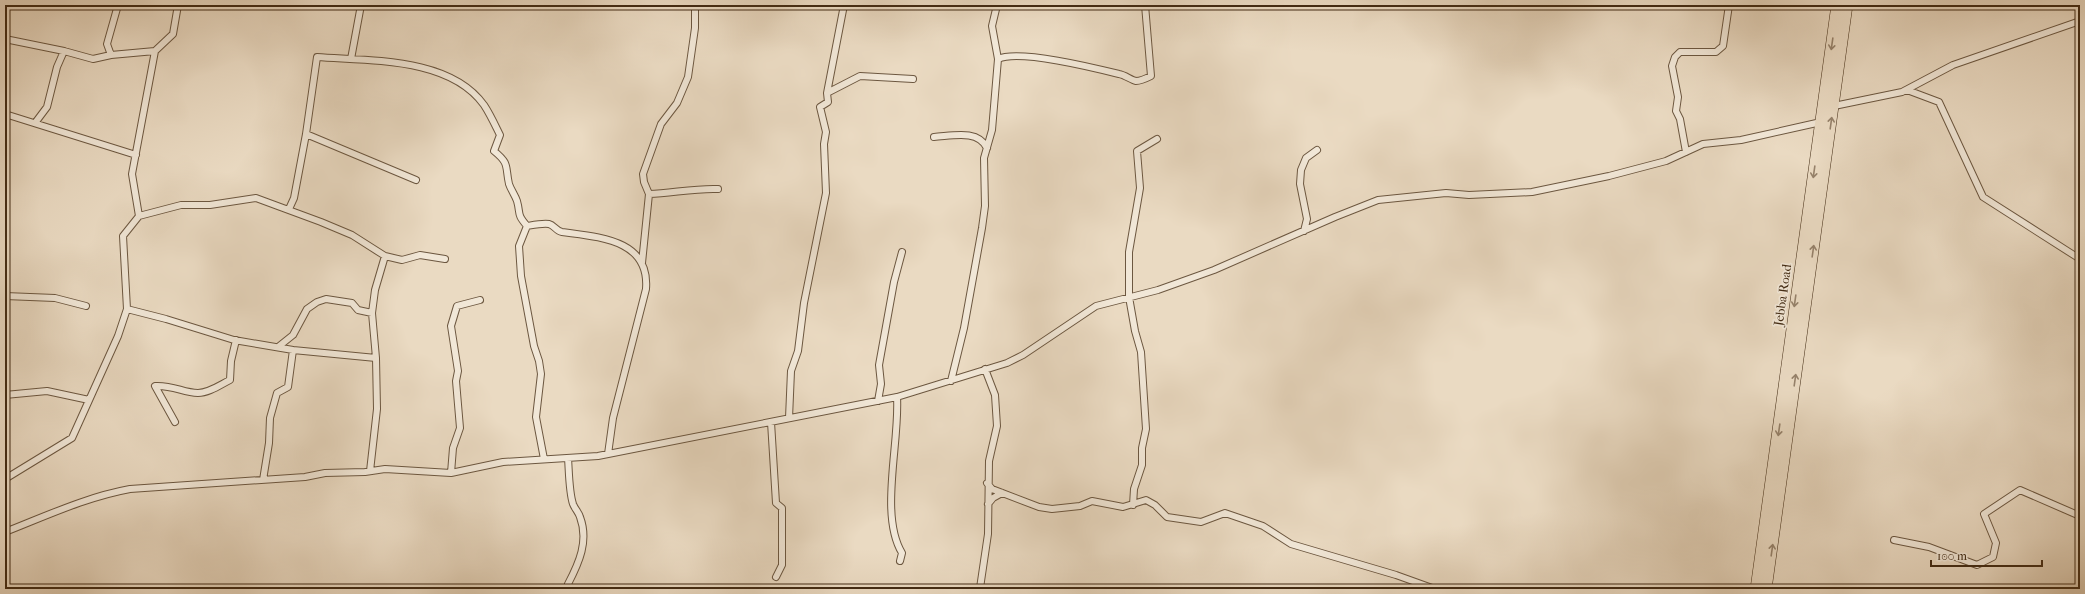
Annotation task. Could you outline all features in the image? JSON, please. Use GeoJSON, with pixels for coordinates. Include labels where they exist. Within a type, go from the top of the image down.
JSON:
{"type":"FeatureCollection","features":[{"type":"Feature","properties":{"kind":"highway","name":"Jebba Road"},"geometry":{"type":"LineString","coordinates":[[1756,589],[1837,5]]}},
{"type":"Feature","properties":{"kind":"highway"},"geometry":{"type":"LineString","coordinates":[[1766,589],[1847,5]]}},
{"type":"Feature","properties":{"kind":"street"},"geometry":{"type":"LineString","coordinates":[[111,55],[107,44],[118,5]]}},
{"type":"Feature","properties":{"kind":"street"},"geometry":{"type":"LineString","coordinates":[[139,216],[132,174],[155,51],[173,34],[178,5]]}},
{"type":"Feature","properties":{"kind":"street"},"geometry":{"type":"LineString","coordinates":[[351,60],[361,5]]}},
{"type":"Feature","properties":{"kind":"street"},"geometry":{"type":"LineString","coordinates":[[642,263],[649,194],[644,182],[644,174],[661,124],[677,103],[688,77],[696,28],[695,5]]}},
{"type":"Feature","properties":{"kind":"street"},"geometry":{"type":"LineString","coordinates":[[789,418],[791,371],[798,351],[804,302],[826,193],[824,144],[826,132],[820,107],[828,102],[827,93],[844,5]]}},
{"type":"Feature","properties":{"kind":"street"},"geometry":{"type":"LineString","coordinates":[[951,381],[964,328],[982,228],[984,206],[984,158],[992,130],[998,59],[992,26],[997,5]]}},
{"type":"Feature","properties":{"kind":"street"},"geometry":{"type":"LineString","coordinates":[[998,59],[1016,56],[1078,63],[1125,75],[1136,80],[1143,79],[1151,76],[1145,5]]}},
{"type":"Feature","properties":{"kind":"street"},"geometry":{"type":"LineString","coordinates":[[1686,152],[1680,119],[1676,111],[1678,97],[1672,66],[1675,57],[1680,52],[1716,52],[1723,46],[1729,5]]}},
{"type":"Feature","properties":{"kind":"street"},"geometry":{"type":"LineString","coordinates":[[1834,106],[1881,97],[1907,90],[1953,65],[2080,21]]}},
{"type":"Feature","properties":{"kind":"street"},"geometry":{"type":"LineString","coordinates":[[5,39],[64,51],[93,59],[111,55],[155,51]]}},
{"type":"Feature","properties":{"kind":"street"},"geometry":{"type":"LineString","coordinates":[[35,123],[47,108],[57,67],[64,51]]}},
{"type":"Feature","properties":{"kind":"street"},"geometry":{"type":"LineString","coordinates":[[289,209],[294,198],[306,134],[317,57],[406,64],[456,79],[484,105],[500,135],[494,151],[505,160],[508,168],[509,184],[517,201],[519,217],[527,226]]}},
{"type":"Feature","properties":{"kind":"street"},"geometry":{"type":"LineString","coordinates":[[827,93],[860,76],[913,79]]}},
{"type":"Feature","properties":{"kind":"street"},"geometry":{"type":"LineString","coordinates":[[1907,90],[1939,102],[1983,197],[2080,260]]}},
{"type":"Feature","properties":{"kind":"street"},"geometry":{"type":"LineString","coordinates":[[5,114],[136,155]]}},
{"type":"Feature","properties":{"kind":"street"},"geometry":{"type":"LineString","coordinates":[[5,532],[58,509],[112,492],[144,487],[305,477],[341,471],[370,471],[385,469],[452,473],[503,462],[608,454],[897,397],[1007,363],[1023,355],[1096,306],[1158,290],[1214,270],[1378,200],[1446,193],[1469,195],[1532,192],[1634,170],[1666,161],[1703,144],[1741,140],[1821,122]]}},
{"type":"Feature","properties":{"kind":"street"},"geometry":{"type":"LineString","coordinates":[[306,134],[416,180]]}},
{"type":"Feature","properties":{"kind":"street"},"geometry":{"type":"LineString","coordinates":[[934,137],[971,135],[984,141],[987,148]]}},
{"type":"Feature","properties":{"kind":"street"},"geometry":{"type":"LineString","coordinates":[[1133,505],[1134,489],[1142,465],[1142,448],[1146,430],[1141,352],[1135,332],[1129,297],[1129,252],[1140,188],[1137,151],[1157,139]]}},
{"type":"Feature","properties":{"kind":"street"},"geometry":{"type":"LineString","coordinates":[[1304,231],[1307,219],[1300,184],[1301,170],[1306,158],[1317,150]]}},
{"type":"Feature","properties":{"kind":"street"},"geometry":{"type":"LineString","coordinates":[[649,194],[680,192],[698,188],[718,189]]}},
{"type":"Feature","properties":{"kind":"street"},"geometry":{"type":"LineString","coordinates":[[5,479],[72,438],[118,336],[127,309],[123,236],[139,216],[182,205],[210,205],[256,198],[289,209],[352,235],[384,256],[402,260],[420,255],[445,260]]}},
{"type":"Feature","properties":{"kind":"street"},"geometry":{"type":"LineString","coordinates":[[527,226],[549,224],[559,232],[588,234],[623,244],[632,250],[642,263],[647,275],[646,289],[613,418],[608,454]]}},
{"type":"Feature","properties":{"kind":"street"},"geometry":{"type":"LineString","coordinates":[[527,226],[518,246],[534,346],[539,361],[541,374],[536,417],[544,459]]}},
{"type":"Feature","properties":{"kind":"street"},"geometry":{"type":"LineString","coordinates":[[878,401],[881,384],[879,365],[894,282],[902,252]]}},
{"type":"Feature","properties":{"kind":"street"},"geometry":{"type":"LineString","coordinates":[[370,471],[377,409],[376,358],[372,313],[375,290],[384,256]]}},
{"type":"Feature","properties":{"kind":"street"},"geometry":{"type":"LineString","coordinates":[[5,296],[55,298],[86,306]]}},
{"type":"Feature","properties":{"kind":"street"},"geometry":{"type":"LineString","coordinates":[[278,347],[293,335],[307,309],[322,300],[326,299],[352,303],[358,310],[372,313]]}},
{"type":"Feature","properties":{"kind":"street"},"geometry":{"type":"LineString","coordinates":[[452,473],[453,448],[460,428],[456,381],[458,371],[451,326],[457,306],[480,300]]}},
{"type":"Feature","properties":{"kind":"street"},"geometry":{"type":"LineString","coordinates":[[127,309],[236,340],[293,350],[376,358]]}},
{"type":"Feature","properties":{"kind":"street"},"geometry":{"type":"LineString","coordinates":[[175,422],[155,386],[168,385],[198,393],[213,390],[230,380],[231,361],[236,340]]}},
{"type":"Feature","properties":{"kind":"street"},"geometry":{"type":"LineString","coordinates":[[263,480],[269,443],[270,418],[277,393],[288,386],[293,350]]}},
{"type":"Feature","properties":{"kind":"street"},"geometry":{"type":"LineString","coordinates":[[980,588],[988,534],[988,461],[997,426],[995,396],[985,369]]}},
{"type":"Feature","properties":{"kind":"street"},"geometry":{"type":"LineString","coordinates":[[5,395],[47,392],[89,400]]}},
{"type":"Feature","properties":{"kind":"street"},"geometry":{"type":"LineString","coordinates":[[897,397],[898,413],[892,495],[892,528],[895,542],[902,553],[900,561]]}},
{"type":"Feature","properties":{"kind":"street"},"geometry":{"type":"LineString","coordinates":[[771,422],[776,503],[782,508],[782,565],[776,577]]}},
{"type":"Feature","properties":{"kind":"street"},"geometry":{"type":"LineString","coordinates":[[568,458],[572,503],[580,516],[584,530],[584,542],[576,569],[568,584]]}},
{"type":"Feature","properties":{"kind":"street"},"geometry":{"type":"LineString","coordinates":[[987,483],[992,489],[1039,507],[1052,509],[1080,506],[1092,501],[1123,507],[1146,500],[1154,504],[1167,517],[1201,522],[1225,513],[1263,526],[1291,544],[1396,575],[1435,589]]}},
{"type":"Feature","properties":{"kind":"street"},"geometry":{"type":"LineString","coordinates":[[1894,540],[1929,547],[1977,565],[1992,557],[1996,543],[1984,514],[2020,490],[2080,516]]}},
{"type":"Feature","properties":{"kind":"street"},"geometry":{"type":"LineString","coordinates":[[988,504],[993,498],[1002,493]]}}]}
